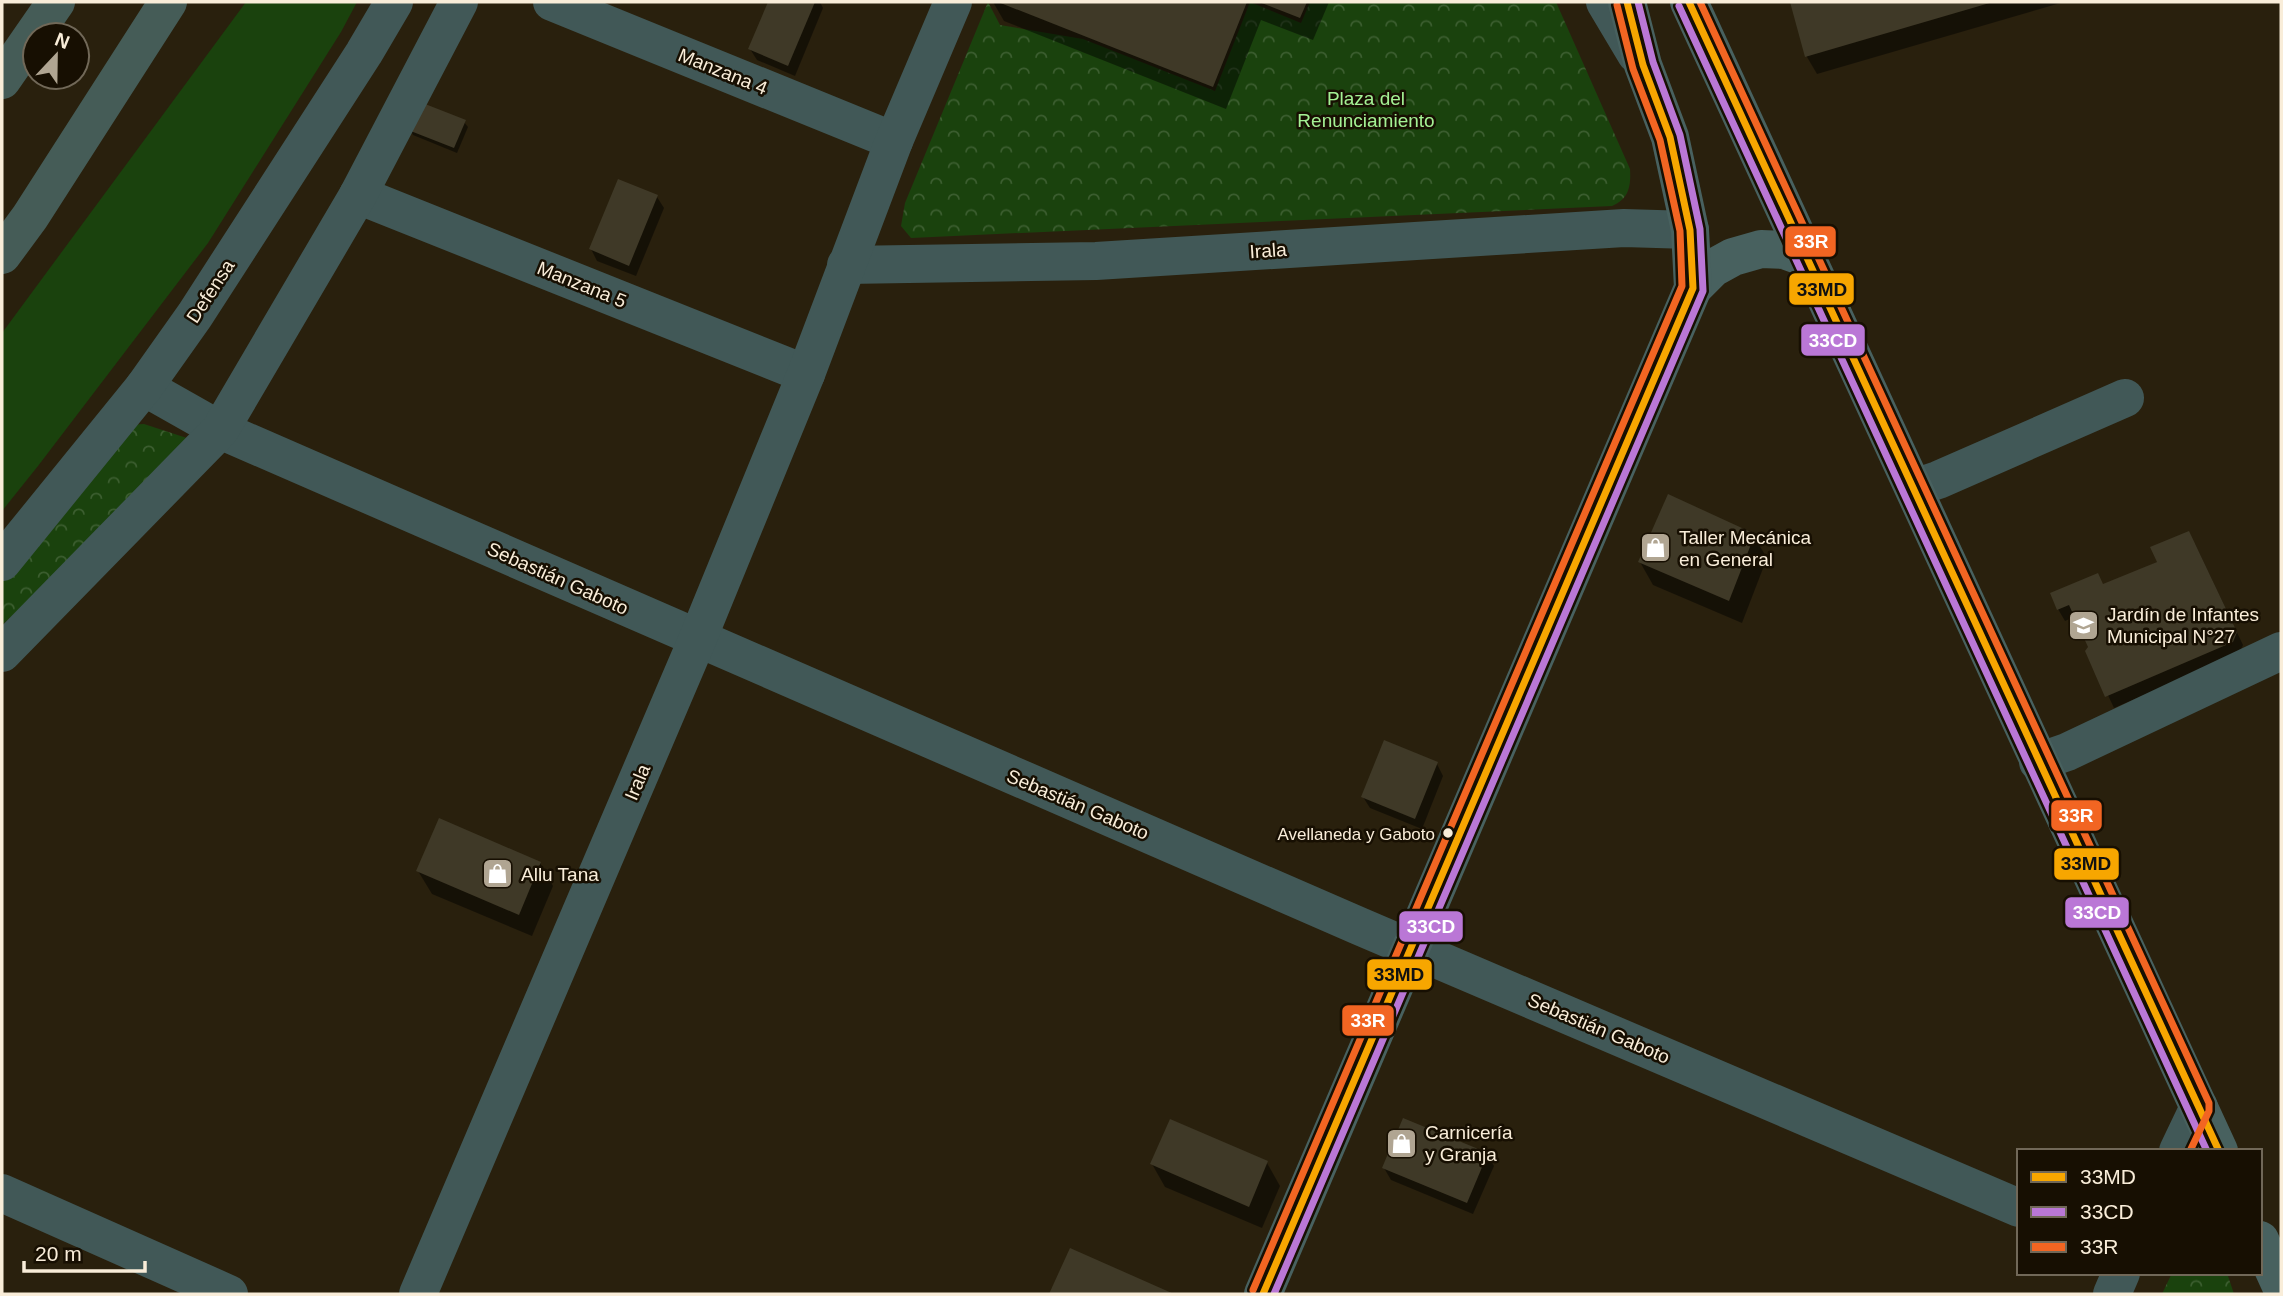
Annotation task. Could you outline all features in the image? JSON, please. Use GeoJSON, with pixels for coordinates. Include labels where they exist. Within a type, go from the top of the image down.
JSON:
{"type":"FeatureCollection","features":[{"type":"Feature","properties":{"kind":"highway"},"geometry":{"type":"LineString","coordinates":[[2,255],[30,217],[168,2]]}},
{"type":"Feature","properties":{"kind":"highway"},"geometry":{"type":"LineString","coordinates":[[2,80],[47,17]]}},
{"type":"Feature","properties":{"kind":"main road"},"geometry":{"type":"LineString","coordinates":[[1627,2],[1643,65],[1670,137],[1690,230],[1693,288]]}},
{"type":"Feature","properties":{"kind":"main road"},"geometry":{"type":"LineString","coordinates":[[1689,2],[2218,1149]]}},
{"type":"Feature","properties":{"kind":"main road"},"geometry":{"type":"LineString","coordinates":[[1263,1294],[1693,288],[1713,268],[1732,257],[1760,250],[1784,250],[1806,258]]}},
{"type":"Feature","properties":{"kind":"main road"},"geometry":{"type":"LineString","coordinates":[[2262,1244],[2281,1286]]}},
{"type":"Feature","properties":{"kind":"street","name":"Defensa"},"geometry":{"type":"LineString","coordinates":[[2,562],[144,387],[195,316],[394,2]]}},
{"type":"Feature","properties":{"kind":"street"},"geometry":{"type":"LineString","coordinates":[[2,653],[220,430],[358,195],[459,2]]}},
{"type":"Feature","properties":{"kind":"street","name":"Manzana 4"},"geometry":{"type":"LineString","coordinates":[[552,2],[894,141]]}},
{"type":"Feature","properties":{"kind":"street","name":"Irala"},"geometry":{"type":"LineString","coordinates":[[418,1294],[698,638],[806,374],[894,141],[953,2]]}},
{"type":"Feature","properties":{"kind":"street"},"geometry":{"type":"LineString","coordinates":[[1605,2],[1643,65]]}},
{"type":"Feature","properties":{"kind":"street","name":"Manzana 5"},"geometry":{"type":"LineString","coordinates":[[358,195],[806,374]]}},
{"type":"Feature","properties":{"kind":"street","name":"Irala"},"geometry":{"type":"LineString","coordinates":[[846,265],[1096,261],[1624,228],[1690,230]]}},
{"type":"Feature","properties":{"kind":"street","name":"Sebastián Gaboto"},"geometry":{"type":"LineString","coordinates":[[144,387],[220,430],[1410,947],[2017,1207]]}},
{"type":"Feature","properties":{"kind":"street"},"geometry":{"type":"LineString","coordinates":[[1914,488],[2125,398]]}},
{"type":"Feature","properties":{"kind":"street"},"geometry":{"type":"LineString","coordinates":[[2038,762],[2067,752],[2281,651]]}},
{"type":"Feature","properties":{"kind":"street"},"geometry":{"type":"LineString","coordinates":[[2179,1149],[2199,1107]]}},
{"type":"Feature","properties":{"kind":"street"},"geometry":{"type":"LineString","coordinates":[[2,1193],[229,1294]]}},
{"type":"Feature","properties":{"kind":"street"},"geometry":{"type":"LineString","coordinates":[[2112,1294],[2120,1275]]}},
{"type":"Feature","properties":{"kind":"green space"},"geometry":{"type":"Polygon","coordinates":[[[246,2],[357,2],[341,32],[208,243],[2,511],[2,333],[246,2]]]}},
{"type":"Feature","properties":{"kind":"green space","name":"Plaza del Renunciamiento"},"geometry":{"type":"Polygon","coordinates":[[[988,2],[1000,25],[1083,39],[1215,91],[1250,2],[1301,23],[1310,2],[1556,2],[1630,169],[1629,186],[1622,200],[1612,206],[911,238],[901,226],[905,203],[988,2]]]}},
{"type":"Feature","properties":{"kind":"green space"},"geometry":{"type":"Polygon","coordinates":[[[144,424],[199,442],[2,625],[2,578],[128,425],[144,424]]]}},
{"type":"Feature","properties":{"kind":"green space"},"geometry":{"type":"Polygon","coordinates":[[[2171,1275],[2228,1275],[2234,1294],[2162,1294],[2171,1275]]]}},
{"type":"Feature","properties":{"kind":"building"},"geometry":{"type":"Polygon","coordinates":[[[768,2],[815,2],[788,66],[748,49],[768,2]]]}},
{"type":"Feature","properties":{"kind":"building"},"geometry":{"type":"Polygon","coordinates":[[[998,2],[1247,2],[1213,87],[998,2]]]}},
{"type":"Feature","properties":{"kind":"building"},"geometry":{"type":"Polygon","coordinates":[[[1259,2],[1307,2],[1300,18],[1259,2]]]}},
{"type":"Feature","properties":{"kind":"building"},"geometry":{"type":"Polygon","coordinates":[[[1790,2],[1993,2],[1805,57],[1790,2]]]}},
{"type":"Feature","properties":{"kind":"building"},"geometry":{"type":"Polygon","coordinates":[[[420,102],[466,120],[454,148],[408,130],[420,102]]]}},
{"type":"Feature","properties":{"kind":"building"},"geometry":{"type":"Polygon","coordinates":[[[618,179],[658,195],[629,266],[589,249],[618,179]]]}},
{"type":"Feature","properties":{"kind":"building"},"geometry":{"type":"Polygon","coordinates":[[[1668,494],[1755,534],[1729,601],[1638,562],[1668,494]]]}},
{"type":"Feature","properties":{"kind":"building"},"geometry":{"type":"Polygon","coordinates":[[[2189,531],[2237,632],[2233,642],[2105,697],[2085,651],[2088,647],[2069,605],[2057,610],[2050,593],[2098,573],[2103,584],[2157,562],[2150,547],[2189,531]]]}},
{"type":"Feature","properties":{"kind":"building"},"geometry":{"type":"Polygon","coordinates":[[[1384,740],[1438,762],[1415,819],[1361,797],[1384,740]]]}},
{"type":"Feature","properties":{"kind":"building"},"geometry":{"type":"Polygon","coordinates":[[[439,818],[541,862],[519,915],[416,871],[439,818]]]}},
{"type":"Feature","properties":{"kind":"building"},"geometry":{"type":"Polygon","coordinates":[[[1403,1118],[1488,1153],[1467,1203],[1382,1168],[1403,1118]]]}},
{"type":"Feature","properties":{"kind":"building"},"geometry":{"type":"Polygon","coordinates":[[[1170,1119],[1268,1161],[1249,1207],[1150,1164],[1170,1119]]]}},
{"type":"Feature","properties":{"kind":"building"},"geometry":{"type":"Polygon","coordinates":[[[1070,1248],[1174,1294],[1049,1294],[1070,1248]]]}},
{"type":"Feature","properties":{"kind":"transit line","name":"33MD"},"geometry":{"type":"LineString","coordinates":[[1263,1294],[1693,288],[1690,230],[1670,137],[1643,65],[1627,2]]}},
{"type":"Feature","properties":{"kind":"transit line","name":"33CD"},"geometry":{"type":"LineString","coordinates":[[1274,1294],[1703,291],[1700,229],[1680,135],[1653,62],[1638,2]]}},
{"type":"Feature","properties":{"kind":"transit line","name":"33MD"},"geometry":{"type":"LineString","coordinates":[[1689,2],[2218,1149]]}},
{"type":"Feature","properties":{"kind":"transit line","name":"33R"},"geometry":{"type":"LineString","coordinates":[[1700,2],[2209,1103],[2209,1111],[2191,1149]]}},
{"type":"Feature","properties":{"kind":"transit line","name":"33R"},"geometry":{"type":"LineString","coordinates":[[1253,1290],[1682,286],[1680,231],[1660,140],[1633,69],[1617,5]]}},
{"type":"Feature","properties":{"kind":"transit line","name":"33CD"},"geometry":{"type":"LineString","coordinates":[[1679,6],[2206,1149]]}},
{"type":"Feature","properties":{"kind":"place","name":"Taller Mecánica en General"},"geometry":{"type":"Point","coordinates":[1656,548]}},
{"type":"Feature","properties":{"kind":"place","name":"Jardín de Infantes Municipal N°27"},"geometry":{"type":"Point","coordinates":[2084,625]}},
{"type":"Feature","properties":{"kind":"place","name":"Avellaneda y Gaboto"},"geometry":{"type":"Point","coordinates":[1448,833]}},
{"type":"Feature","properties":{"kind":"place","name":"Allu Tana"},"geometry":{"type":"Point","coordinates":[498,874]}},
{"type":"Feature","properties":{"kind":"place","name":"Carnicería y Granja"},"geometry":{"type":"Point","coordinates":[1402,1143]}}]}
